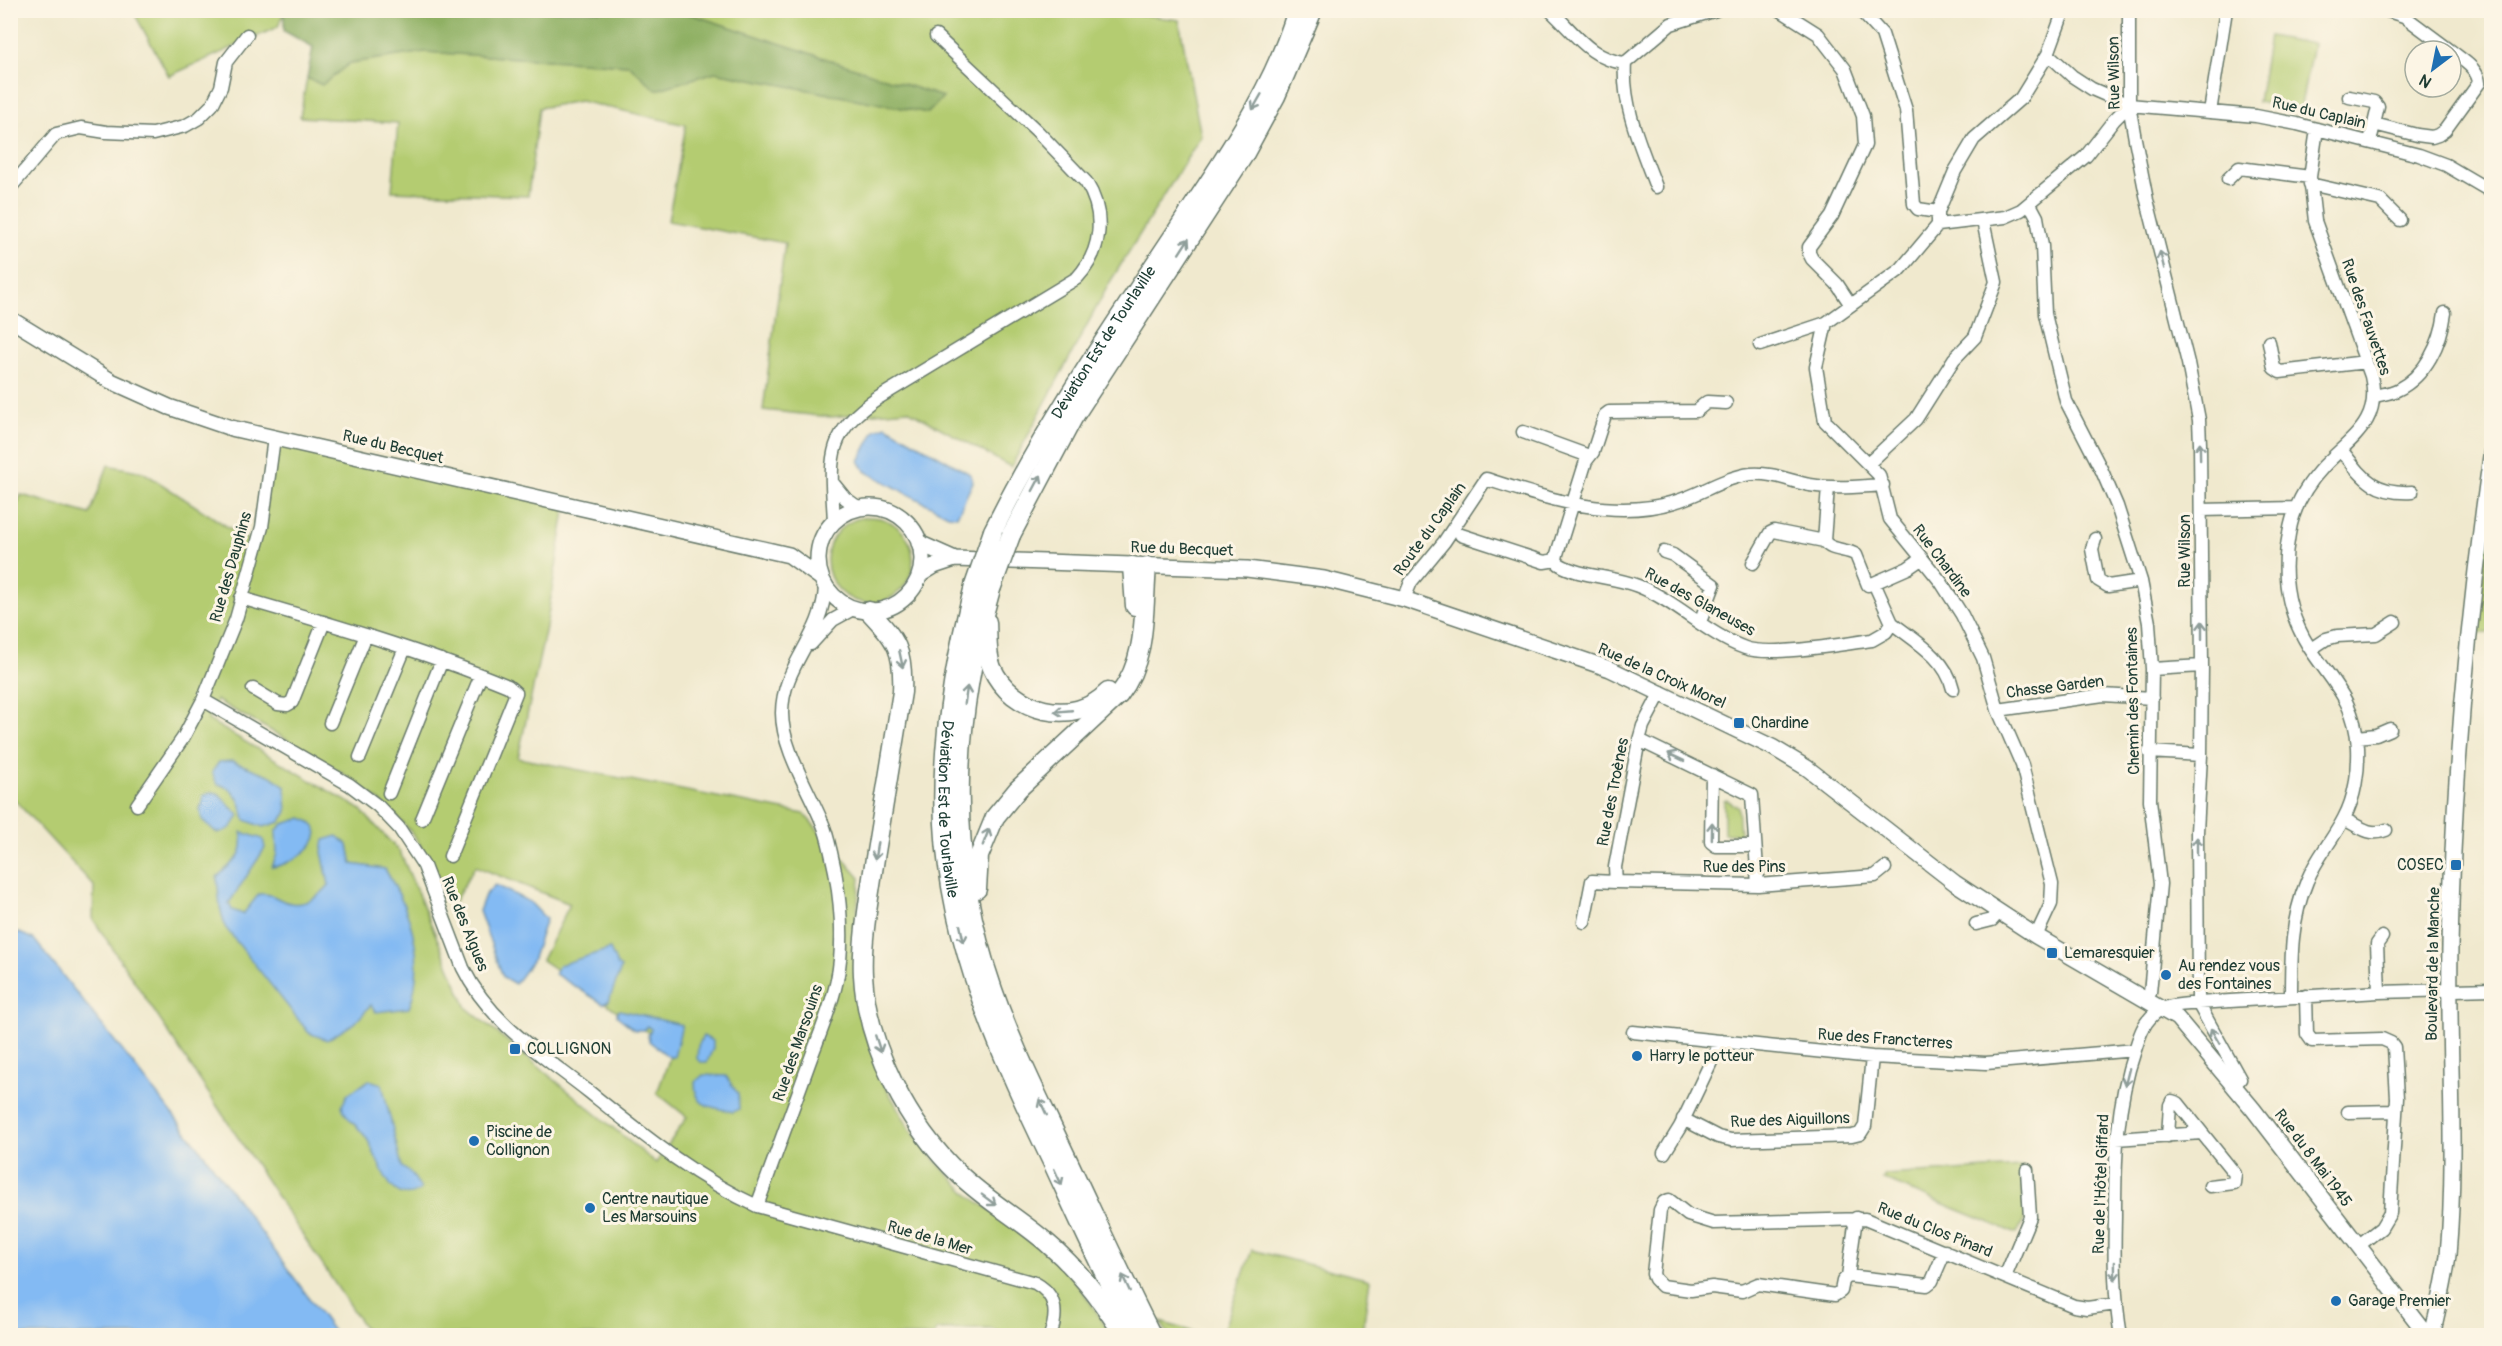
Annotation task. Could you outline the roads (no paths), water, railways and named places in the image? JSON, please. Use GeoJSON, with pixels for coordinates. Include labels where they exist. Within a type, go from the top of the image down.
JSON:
{"type":"FeatureCollection","features":[{"type":"Feature","properties":{"kind":"highway","name":"Déviation Est de Tourlaville"},"geometry":{"type":"LineString","coordinates":[[1136,1335],[1113,1293],[1002,1058],[984,1008],[950,879],[944,824],[946,735],[959,642],[1002,533],[1059,410],[1228,152],[1269,81],[1290,33],[1297,10]]}},
{"type":"Feature","properties":{"kind":"highway","name":"Déviation Est de Tourlaville"},"geometry":{"type":"LineString","coordinates":[[1002,533],[1073,418],[1244,155],[1276,96],[1313,10]]}},
{"type":"Feature","properties":{"kind":"highway"},"geometry":{"type":"LineString","coordinates":[[986,608],[988,652],[992,668],[1010,693],[1041,711],[1062,713],[1103,698],[1116,684],[1128,664],[1133,643],[1140,566]]}},
{"type":"Feature","properties":{"kind":"highway"},"geometry":{"type":"LineString","coordinates":[[977,936],[977,868],[988,828],[1018,789],[1119,695],[1129,682],[1139,655],[1140,566]]}},
{"type":"Feature","properties":{"kind":"highway","name":"Déviation Est de Tourlaville"},"geometry":{"type":"LineString","coordinates":[[982,587],[986,608],[966,693],[959,768],[959,812],[966,873],[977,936],[992,987],[1022,1063],[1152,1335]]}},
{"type":"Feature","properties":{"kind":"highway"},"geometry":{"type":"LineString","coordinates":[[861,610],[894,638],[903,672],[902,692],[868,903],[863,975],[872,1026],[884,1063],[915,1122],[936,1150],[970,1185],[1047,1242],[1087,1283],[1124,1335]]}},
{"type":"Feature","properties":{"kind":"main road","name":"Rue du Becquet"},"geometry":{"type":"LineString","coordinates":[[10,319],[81,365],[140,395],[231,428],[789,555],[823,583]]}},
{"type":"Feature","properties":{"kind":"main road","name":"Boulevard de la Manche"},"geometry":{"type":"LineString","coordinates":[[2430,1335],[2448,1246],[2451,1170],[2449,989],[2453,849],[2463,689],[2492,449]]}},
{"type":"Feature","properties":{"kind":"main road"},"geometry":{"type":"LineString","coordinates":[[859,508],[885,509],[898,514],[908,523],[920,543],[921,574],[915,586],[901,601],[883,610],[861,610],[838,601],[823,583],[817,560],[825,532],[846,512],[859,508]]}},
{"type":"Feature","properties":{"kind":"main road","name":"Rue du Becquet"},"geometry":{"type":"LineString","coordinates":[[920,543],[955,559]]}},
{"type":"Feature","properties":{"kind":"main road"},"geometry":{"type":"LineString","coordinates":[[789,555],[820,545]]}},
{"type":"Feature","properties":{"kind":"main road","name":"Rue du Becquet"},"geometry":{"type":"LineString","coordinates":[[921,574],[934,566],[955,559],[1258,571],[1324,579],[1404,599]]}},
{"type":"Feature","properties":{"kind":"main road","name":"Rue de la Croix Morel"},"geometry":{"type":"LineString","coordinates":[[1404,599],[1610,669],[1661,692],[1807,768],[1946,877],[2037,936],[2162,1009]]}},
{"type":"Feature","properties":{"kind":"main road","name":"Rue du 8 Mai 1945"},"geometry":{"type":"LineString","coordinates":[[2162,1009],[2176,1018],[2234,1085],[2430,1335]]}},
{"type":"Feature","properties":{"kind":"street"},"geometry":{"type":"LineString","coordinates":[[1550,10],[1597,56],[1609,61],[1625,63]]}},
{"type":"Feature","properties":{"kind":"street"},"geometry":{"type":"LineString","coordinates":[[1656,187],[1629,113],[1624,78],[1625,63],[1671,24],[1680,10]]}},
{"type":"Feature","properties":{"kind":"street"},"geometry":{"type":"LineString","coordinates":[[1671,24],[1716,10]]}},
{"type":"Feature","properties":{"kind":"street"},"geometry":{"type":"LineString","coordinates":[[1780,10],[1818,34],[1845,69],[1863,116],[1865,145],[1832,216],[1809,247],[1812,260],[1837,284],[1851,306]]}},
{"type":"Feature","properties":{"kind":"street"},"geometry":{"type":"LineString","coordinates":[[1860,10],[1882,34],[1906,110],[1914,204],[1918,209],[1938,212]]}},
{"type":"Feature","properties":{"kind":"street"},"geometry":{"type":"LineString","coordinates":[[1760,345],[1826,323],[1901,269],[1938,225],[1938,212],[1955,171],[1974,139],[2021,98],[2048,54],[2064,10]]}},
{"type":"Feature","properties":{"kind":"street","name":"Rue Wilson"},"geometry":{"type":"LineString","coordinates":[[2130,10],[2129,105],[2147,200],[2188,363],[2197,411],[2200,444],[2202,666],[2201,755],[2196,832],[2198,1003],[2240,1079],[2234,1085]]}},
{"type":"Feature","properties":{"kind":"street"},"geometry":{"type":"LineString","coordinates":[[2210,112],[2226,10]]}},
{"type":"Feature","properties":{"kind":"street"},"geometry":{"type":"LineString","coordinates":[[2385,10],[2409,19],[2435,39]]}},
{"type":"Feature","properties":{"kind":"street"},"geometry":{"type":"LineString","coordinates":[[10,188],[56,134],[81,128],[106,132],[153,134],[186,126],[212,105],[222,87],[226,62],[247,35]]}},
{"type":"Feature","properties":{"kind":"street"},"geometry":{"type":"LineString","coordinates":[[834,521],[831,463],[845,425],[862,408],[1077,278],[1085,269],[1097,246],[1098,212],[1086,182],[1037,131],[936,36]]}},
{"type":"Feature","properties":{"kind":"street","name":"Rue du Caplain"},"geometry":{"type":"LineString","coordinates":[[2048,54],[2072,76],[2092,89],[2129,105],[2256,116],[2317,129],[2411,153],[2446,165],[2492,192]]}},
{"type":"Feature","properties":{"kind":"street"},"geometry":{"type":"LineString","coordinates":[[2374,124],[2432,137],[2445,130],[2479,83],[2478,74],[2463,60]]}},
{"type":"Feature","properties":{"kind":"street"},"geometry":{"type":"LineString","coordinates":[[2349,97],[2374,102],[2378,107],[2370,142]]}},
{"type":"Feature","properties":{"kind":"street"},"geometry":{"type":"LineString","coordinates":[[1938,225],[2005,218],[2030,204],[2086,156],[2129,105]]}},
{"type":"Feature","properties":{"kind":"street","name":"Rue des Fauvettes"},"geometry":{"type":"LineString","coordinates":[[2291,997],[2291,943],[2302,892],[2316,862],[2344,819],[2356,783],[2357,736],[2349,706],[2338,685],[2311,649],[2294,615],[2285,583],[2286,548],[2296,508],[2310,482],[2357,436],[2365,424],[2374,396],[2366,362],[2315,220],[2310,180],[2317,129]]}},
{"type":"Feature","properties":{"kind":"street"},"geometry":{"type":"LineString","coordinates":[[2411,153],[2417,135]]}},
{"type":"Feature","properties":{"kind":"street"},"geometry":{"type":"LineString","coordinates":[[2228,179],[2239,168],[2310,180],[2380,200],[2400,220]]}},
{"type":"Feature","properties":{"kind":"street","name":"Chemin des Fontaines"},"geometry":{"type":"LineString","coordinates":[[2030,204],[2037,218],[2042,246],[2045,314],[2066,401],[2117,506],[2140,581],[2149,623],[2152,669],[2150,800],[2160,884],[2150,993],[2146,1000]]}},
{"type":"Feature","properties":{"kind":"street"},"geometry":{"type":"LineString","coordinates":[[1868,464],[1916,419],[1954,359],[1975,337],[1996,282],[1983,221]]}},
{"type":"Feature","properties":{"kind":"street"},"geometry":{"type":"LineString","coordinates":[[2374,396],[2397,390],[2419,373],[2436,348],[2443,330],[2445,313]]}},
{"type":"Feature","properties":{"kind":"street","name":"Rue Chardine"},"geometry":{"type":"LineString","coordinates":[[1826,323],[1816,367],[1825,421],[1879,475],[1890,519],[1941,582],[1967,624],[1983,658],[1998,710],[2022,765],[2052,884],[2051,904],[2037,936]]}},
{"type":"Feature","properties":{"kind":"street"},"geometry":{"type":"LineString","coordinates":[[2269,342],[2273,365],[2280,372],[2366,362]]}},
{"type":"Feature","properties":{"kind":"street"},"geometry":{"type":"LineString","coordinates":[[1556,560],[1572,504],[1605,415],[1609,412],[1696,411],[1707,402],[1726,403]]}},
{"type":"Feature","properties":{"kind":"street"},"geometry":{"type":"LineString","coordinates":[[1523,432],[1589,456]]}},
{"type":"Feature","properties":{"kind":"street","name":"Rue des Dauphins"},"geometry":{"type":"LineString","coordinates":[[137,805],[183,738],[203,700],[236,619],[262,526],[274,438]]}},
{"type":"Feature","properties":{"kind":"street"},"geometry":{"type":"LineString","coordinates":[[2342,451],[2355,468],[2376,487],[2391,493],[2412,492]]}},
{"type":"Feature","properties":{"kind":"street"},"geometry":{"type":"LineString","coordinates":[[1572,504],[1619,510],[1660,505],[1675,502],[1725,481],[1751,474],[1768,474],[1828,487],[1883,485]]}},
{"type":"Feature","properties":{"kind":"street","name":"Route du Caplain"},"geometry":{"type":"LineString","coordinates":[[1404,599],[1411,582],[1448,536],[1486,479],[1572,504]]}},
{"type":"Feature","properties":{"kind":"street"},"geometry":{"type":"LineString","coordinates":[[832,482],[845,498],[859,508]]}},
{"type":"Feature","properties":{"kind":"street"},"geometry":{"type":"LineString","coordinates":[[1824,541],[1828,487]]}},
{"type":"Feature","properties":{"kind":"street"},"geometry":{"type":"LineString","coordinates":[[2201,510],[2296,508]]}},
{"type":"Feature","properties":{"kind":"street"},"geometry":{"type":"LineString","coordinates":[[1753,563],[1770,533],[1774,531],[1824,541],[1830,547],[1853,553],[1868,585],[1908,568],[1921,559]]}},
{"type":"Feature","properties":{"kind":"street","name":"Rue des Glaneuses"},"geometry":{"type":"LineString","coordinates":[[1461,535],[1544,562],[1556,560],[1563,567],[1644,588],[1745,648],[1771,651],[1872,639],[1886,632],[1892,623]]}},
{"type":"Feature","properties":{"kind":"street"},"geometry":{"type":"LineString","coordinates":[[2095,539],[2092,549],[2098,580],[2108,586],[2140,581]]}},
{"type":"Feature","properties":{"kind":"street"},"geometry":{"type":"LineString","coordinates":[[1664,552],[1673,555],[1714,585],[1700,622]]}},
{"type":"Feature","properties":{"kind":"street","name":"Rue des Marsouins"},"geometry":{"type":"LineString","coordinates":[[757,1206],[838,978],[840,917],[835,873],[825,830],[799,771],[782,724],[783,694],[788,678],[806,649],[825,606],[823,583]]}},
{"type":"Feature","properties":{"kind":"street"},"geometry":{"type":"LineString","coordinates":[[1874,583],[1892,623],[1939,661],[1950,678],[1953,689]]}},
{"type":"Feature","properties":{"kind":"street"},"geometry":{"type":"LineString","coordinates":[[242,598],[442,660],[508,686],[516,693],[515,701],[450,856]]}},
{"type":"Feature","properties":{"kind":"street","name":"Rue des Marsouins"},"geometry":{"type":"LineString","coordinates":[[806,649],[833,621],[861,610]]}},
{"type":"Feature","properties":{"kind":"street"},"geometry":{"type":"LineString","coordinates":[[253,689],[278,704],[287,705],[292,702],[324,622]]}},
{"type":"Feature","properties":{"kind":"street"},"geometry":{"type":"LineString","coordinates":[[2311,649],[2326,639],[2337,636],[2376,634],[2395,622]]}},
{"type":"Feature","properties":{"kind":"street"},"geometry":{"type":"LineString","coordinates":[[330,723],[366,635]]}},
{"type":"Feature","properties":{"kind":"street"},"geometry":{"type":"LineString","coordinates":[[360,757],[405,648]]}},
{"type":"Feature","properties":{"kind":"street"},"geometry":{"type":"LineString","coordinates":[[389,793],[442,660]]}},
{"type":"Feature","properties":{"kind":"street"},"geometry":{"type":"LineString","coordinates":[[2152,669],[2202,666]]}},
{"type":"Feature","properties":{"kind":"street"},"geometry":{"type":"LineString","coordinates":[[422,819],[481,675]]}},
{"type":"Feature","properties":{"kind":"street","name":"Rue des Troènes"},"geometry":{"type":"LineString","coordinates":[[1616,882],[1615,867],[1639,740],[1643,726],[1661,692]]}},
{"type":"Feature","properties":{"kind":"street","name":"Chasse Garden"},"geometry":{"type":"LineString","coordinates":[[1998,710],[2103,695],[2152,698]]}},
{"type":"Feature","properties":{"kind":"street","name":"Rue des Algues"},"geometry":{"type":"LineString","coordinates":[[203,700],[350,785],[378,806],[399,828],[424,866],[469,981],[494,1014],[671,1156],[721,1188],[757,1206]]}},
{"type":"Feature","properties":{"kind":"street"},"geometry":{"type":"LineString","coordinates":[[2357,736],[2376,735],[2390,729]]}},
{"type":"Feature","properties":{"kind":"street"},"geometry":{"type":"LineString","coordinates":[[1639,740],[1752,795],[1758,885]]}},
{"type":"Feature","properties":{"kind":"street"},"geometry":{"type":"LineString","coordinates":[[2149,752],[2201,755]]}},
{"type":"Feature","properties":{"kind":"street"},"geometry":{"type":"LineString","coordinates":[[1712,775],[1711,842],[1716,846],[1755,846]]}},
{"type":"Feature","properties":{"kind":"street"},"geometry":{"type":"LineString","coordinates":[[2344,819],[2371,833],[2378,834],[2386,830]]}},
{"type":"Feature","properties":{"kind":"street","name":"Rue des Pins"},"geometry":{"type":"LineString","coordinates":[[1584,922],[1592,881],[1758,885],[1875,876],[1885,868]]}},
{"type":"Feature","properties":{"kind":"street"},"geometry":{"type":"LineString","coordinates":[[1976,924],[1992,920],[1999,912]]}},
{"type":"Feature","properties":{"kind":"street"},"geometry":{"type":"LineString","coordinates":[[2379,992],[2377,944],[2382,937]]}},
{"type":"Feature","properties":{"kind":"street"},"geometry":{"type":"LineString","coordinates":[[2162,1009],[2198,1003],[2306,996],[2492,989]]}},
{"type":"Feature","properties":{"kind":"street"},"geometry":{"type":"LineString","coordinates":[[2306,996],[2307,1034],[2312,1041],[2382,1040],[2391,1043],[2394,1053],[2396,1111],[2390,1214],[2381,1228],[2358,1246]]}},
{"type":"Feature","properties":{"kind":"street","name":"Rue de l'Hôtel Giffard"},"geometry":{"type":"LineString","coordinates":[[2121,1335],[2116,1304],[2116,1139],[2120,1107],[2135,1050],[2146,1023],[2151,1016],[2162,1009]]}},
{"type":"Feature","properties":{"kind":"street","name":"Rue des Francterres"},"geometry":{"type":"LineString","coordinates":[[1633,1032],[1872,1057],[1986,1063],[2135,1050]]}},
{"type":"Feature","properties":{"kind":"street"},"geometry":{"type":"LineString","coordinates":[[1664,1153],[1721,1041]]}},
{"type":"Feature","properties":{"kind":"street","name":"Rue des Aiguillons"},"geometry":{"type":"LineString","coordinates":[[1683,1119],[1718,1137],[1731,1140],[1860,1134],[1865,1126],[1872,1057]]}},
{"type":"Feature","properties":{"kind":"street"},"geometry":{"type":"LineString","coordinates":[[2168,1136],[2172,1101],[2178,1103],[2235,1174],[2234,1183],[2210,1186]]}},
{"type":"Feature","properties":{"kind":"street"},"geometry":{"type":"LineString","coordinates":[[2348,1112],[2396,1111]]}},
{"type":"Feature","properties":{"kind":"street"},"geometry":{"type":"LineString","coordinates":[[2116,1139],[2202,1133]]}},
{"type":"Feature","properties":{"kind":"street"},"geometry":{"type":"LineString","coordinates":[[2005,1277],[2030,1217],[2027,1170]]}},
{"type":"Feature","properties":{"kind":"street","name":"Rue du Clos Pinard"},"geometry":{"type":"LineString","coordinates":[[1848,1276],[1843,1281],[1840,1292],[1835,1295],[1758,1284],[1742,1291],[1712,1287],[1691,1290],[1662,1286],[1655,1279],[1653,1268],[1660,1210],[1664,1202],[1669,1200],[1688,1215],[1714,1223],[1865,1219],[2074,1306],[2087,1308],[2116,1304]]}},
{"type":"Feature","properties":{"kind":"street","name":"Rue de la Mer"},"geometry":{"type":"LineString","coordinates":[[757,1206],[1035,1284],[1046,1291],[1055,1305],[1055,1318],[1050,1335]]}},
{"type":"Feature","properties":{"kind":"street"},"geometry":{"type":"LineString","coordinates":[[1856,1218],[1848,1276],[1928,1285],[1945,1251]]}},
{"type":"Feature","properties":{"kind":"water"},"geometry":{"type":"Polygon","coordinates":[[[886,426],[970,474],[973,482],[957,516],[948,515],[866,472],[859,461],[875,430],[886,426]]]}},
{"type":"Feature","properties":{"kind":"water"},"geometry":{"type":"Polygon","coordinates":[[[232,761],[271,776],[285,786],[287,812],[280,822],[263,827],[245,820],[237,797],[229,789],[217,784],[212,772],[219,762],[232,761]]]}},
{"type":"Feature","properties":{"kind":"water"},"geometry":{"type":"Polygon","coordinates":[[[211,792],[218,794],[239,815],[228,830],[217,833],[202,820],[200,810],[203,796],[211,792]]]}},
{"type":"Feature","properties":{"kind":"water"},"geometry":{"type":"Polygon","coordinates":[[[302,818],[313,824],[317,831],[315,839],[302,854],[272,867],[277,854],[276,831],[283,824],[302,818]]]}},
{"type":"Feature","properties":{"kind":"water"},"geometry":{"type":"Polygon","coordinates":[[[241,832],[263,839],[265,848],[229,903],[232,910],[243,914],[259,894],[287,902],[302,903],[322,892],[329,885],[322,852],[324,840],[337,836],[348,845],[352,864],[385,869],[402,902],[414,936],[416,972],[409,1008],[376,1012],[371,1005],[355,1023],[327,1040],[309,1033],[225,927],[217,877],[240,853],[241,832]]]}},
{"type":"Feature","properties":{"kind":"water"},"geometry":{"type":"Polygon","coordinates":[[[495,885],[530,902],[546,919],[532,961],[515,984],[503,977],[479,911],[485,895],[495,885]]]}},
{"type":"Feature","properties":{"kind":"water"},"geometry":{"type":"Polygon","coordinates":[[[10,929],[34,939],[204,1154],[336,1335],[11,1335],[10,929]]]}},
{"type":"Feature","properties":{"kind":"water"},"geometry":{"type":"Polygon","coordinates":[[[610,949],[617,965],[621,968],[609,1001],[603,1004],[555,974],[559,965],[610,949]]]}},
{"type":"Feature","properties":{"kind":"water"},"geometry":{"type":"Polygon","coordinates":[[[620,1010],[682,1025],[674,1057],[669,1057],[649,1041],[648,1035],[651,1029],[647,1026],[644,1030],[635,1030],[617,1016],[620,1010]]]}},
{"type":"Feature","properties":{"kind":"water"},"geometry":{"type":"Polygon","coordinates":[[[703,1036],[713,1041],[713,1048],[707,1062],[697,1059],[698,1046],[703,1036]]]}},
{"type":"Feature","properties":{"kind":"water"},"geometry":{"type":"Polygon","coordinates":[[[703,1075],[726,1076],[738,1094],[739,1109],[733,1112],[701,1102],[695,1082],[703,1075]]]}},
{"type":"Feature","properties":{"kind":"water"},"geometry":{"type":"Polygon","coordinates":[[[369,1080],[382,1084],[402,1167],[412,1174],[421,1189],[410,1194],[401,1194],[393,1188],[367,1139],[346,1115],[342,1106],[347,1095],[369,1080]]]}},
{"type":"Feature","properties":{"kind":"place","name":"Chardine"},"geometry":{"type":"Point","coordinates":[1739,723]}},
{"type":"Feature","properties":{"kind":"place","name":"COSEC"},"geometry":{"type":"Point","coordinates":[2456,865]}},
{"type":"Feature","properties":{"kind":"place","name":"Lemaresquier"},"geometry":{"type":"Point","coordinates":[2052,953]}},
{"type":"Feature","properties":{"kind":"place","name":"Au rendez vous des Fontaines"},"geometry":{"type":"Point","coordinates":[2166,975]}},
{"type":"Feature","properties":{"kind":"place","name":"COLLIGNON"},"geometry":{"type":"Point","coordinates":[515,1049]}},
{"type":"Feature","properties":{"kind":"place","name":"Harry le potteur"},"geometry":{"type":"Point","coordinates":[1637,1056]}},
{"type":"Feature","properties":{"kind":"place","name":"Piscine de Collignon"},"geometry":{"type":"Point","coordinates":[474,1141]}},
{"type":"Feature","properties":{"kind":"place","name":"Centre nautique Les Marsouins"},"geometry":{"type":"Point","coordinates":[590,1208]}},
{"type":"Feature","properties":{"kind":"place","name":"Garage Premier"},"geometry":{"type":"Point","coordinates":[2336,1301]}}]}
